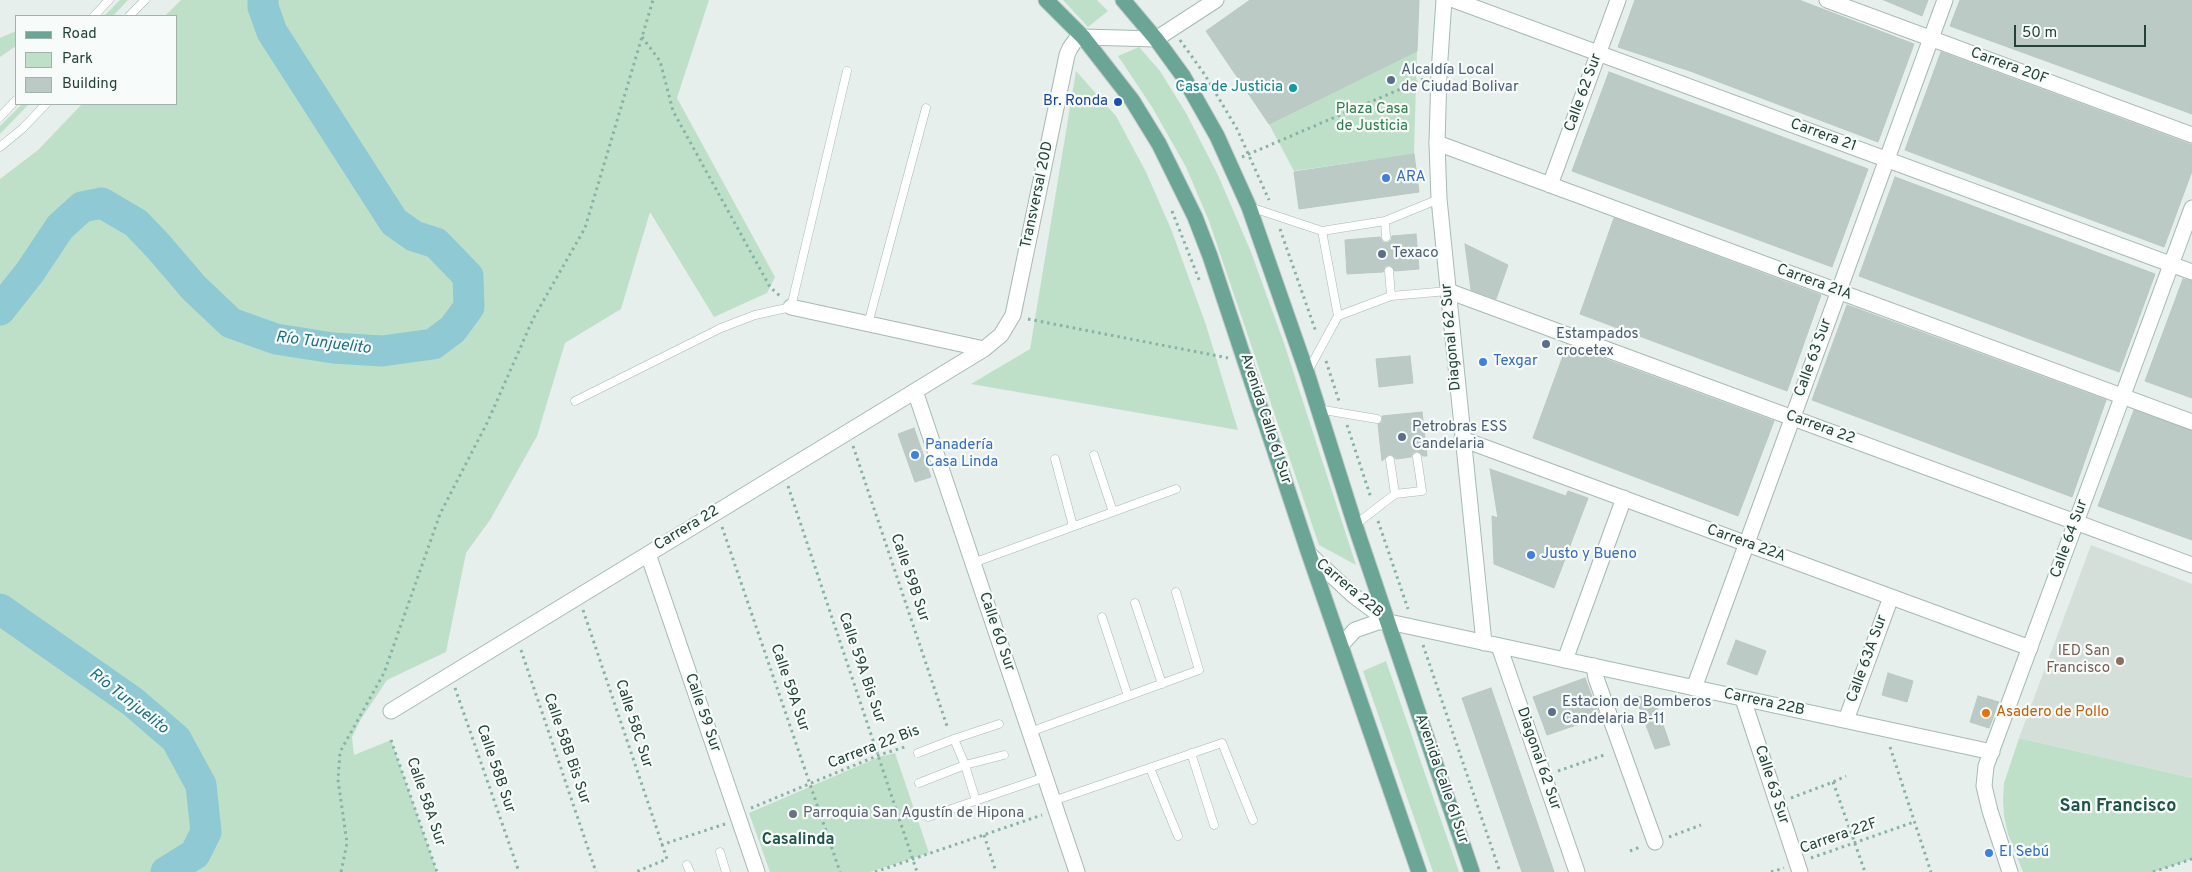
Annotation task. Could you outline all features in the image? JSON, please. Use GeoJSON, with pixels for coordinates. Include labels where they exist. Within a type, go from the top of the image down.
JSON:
{"type":"FeatureCollection","features":[{"type":"Feature","properties":{"kind":"main road","name":"Avenida Calle 61 Sur"},"geometry":{"type":"LineString","coordinates":[[1046,0],[1082,36],[1137,107],[1176,176],[1210,256],[1419,872]]}},
{"type":"Feature","properties":{"kind":"main road","name":"Avenida Calle 61 Sur"},"geometry":{"type":"LineString","coordinates":[[1123,0],[1184,76],[1230,162],[1248,206],[1307,373],[1472,872]]}},
{"type":"Feature","properties":{"kind":"street"},"geometry":{"type":"LineString","coordinates":[[1082,36],[1156,39],[1216,0]]}},
{"type":"Feature","properties":{"kind":"street","name":"Diagonal 62 Sur"},"geometry":{"type":"LineString","coordinates":[[1444,0],[1438,73],[1437,143],[1439,199],[1484,643]]}},
{"type":"Feature","properties":{"kind":"street","name":"Carrera 21"},"geometry":{"type":"LineString","coordinates":[[1454,0],[2192,272]]}},
{"type":"Feature","properties":{"kind":"street","name":"Calle 62 Sur"},"geometry":{"type":"LineString","coordinates":[[1550,185],[1618,0]]}},
{"type":"Feature","properties":{"kind":"street","name":"Carrera 20F"},"geometry":{"type":"LineString","coordinates":[[1827,0],[2192,135]]}},
{"type":"Feature","properties":{"kind":"street","name":"Calle 63 Sur"},"geometry":{"type":"LineString","coordinates":[[1694,688],[1885,159],[1945,0]]}},
{"type":"Feature","properties":{"kind":"street","name":"Transversal 20D"},"geometry":{"type":"LineString","coordinates":[[984,349],[1001,335],[1013,316],[1067,55],[1076,41],[1082,36]]}},
{"type":"Feature","properties":{"kind":"street","name":"Carrera 21A"},"geometry":{"type":"LineString","coordinates":[[1437,143],[2192,422]]}},
{"type":"Feature","properties":{"kind":"street","name":"Calle 64 Sur"},"geometry":{"type":"LineString","coordinates":[[2010,872],[1984,786],[1986,766],[2192,208]]}},
{"type":"Feature","properties":{"kind":"street","name":"Carrera 22"},"geometry":{"type":"LineString","coordinates":[[1448,291],[2192,565]]}},
{"type":"Feature","properties":{"kind":"street"},"geometry":{"type":"LineString","coordinates":[[792,306],[984,349]]}},
{"type":"Feature","properties":{"kind":"street","name":"Carrera 22"},"geometry":{"type":"LineString","coordinates":[[390,710],[984,349]]}},
{"type":"Feature","properties":{"kind":"street","name":"Calle 60 Sur"},"geometry":{"type":"LineString","coordinates":[[915,391],[1077,872]]}},
{"type":"Feature","properties":{"kind":"street","name":"Carrera 22A"},"geometry":{"type":"LineString","coordinates":[[1462,439],[2030,648]]}},
{"type":"Feature","properties":{"kind":"street"},"geometry":{"type":"LineString","coordinates":[[1565,660],[1624,498]]}},
{"type":"Feature","properties":{"kind":"street","name":"Calle 59 Sur"},"geometry":{"type":"LineString","coordinates":[[648,554],[757,872]]}},
{"type":"Feature","properties":{"kind":"street","name":"Carrera 22B"},"geometry":{"type":"LineString","coordinates":[[1310,555],[1354,596],[1388,622]]}},
{"type":"Feature","properties":{"kind":"street","name":"Calle 63A Sur"},"geometry":{"type":"LineString","coordinates":[[1846,720],[1891,597]]}},
{"type":"Feature","properties":{"kind":"street","name":"Carrera 22B"},"geometry":{"type":"LineString","coordinates":[[1341,645],[1355,630],[1378,622],[1388,622],[1992,752]]}},
{"type":"Feature","properties":{"kind":"street","name":"Diagonal 62 Sur"},"geometry":{"type":"LineString","coordinates":[[1499,646],[1577,872]]}},
{"type":"Feature","properties":{"kind":"street"},"geometry":{"type":"LineString","coordinates":[[1594,666],[1596,678],[1655,842]]}},
{"type":"Feature","properties":{"kind":"street","name":"Calle 63 Sur"},"geometry":{"type":"LineString","coordinates":[[1743,699],[1798,868]]}},
{"type":"Feature","properties":{"kind":"lane"},"geometry":{"type":"LineString","coordinates":[[95,15],[109,0]]}},
{"type":"Feature","properties":{"kind":"lane"},"geometry":{"type":"LineString","coordinates":[[130,15],[145,0]]}},
{"type":"Feature","properties":{"kind":"lane"},"geometry":{"type":"LineString","coordinates":[[575,401],[721,328],[755,315],[792,306],[847,71]]}},
{"type":"Feature","properties":{"kind":"lane"},"geometry":{"type":"LineString","coordinates":[[0,117],[15,101]]}},
{"type":"Feature","properties":{"kind":"lane"},"geometry":{"type":"LineString","coordinates":[[0,147],[22,129],[45,105]]}},
{"type":"Feature","properties":{"kind":"lane"},"geometry":{"type":"LineString","coordinates":[[868,324],[926,108]]}},
{"type":"Feature","properties":{"kind":"lane"},"geometry":{"type":"LineString","coordinates":[[1248,206],[1322,231],[1385,221],[1439,199]]}},
{"type":"Feature","properties":{"kind":"lane"},"geometry":{"type":"LineString","coordinates":[[1385,221],[1386,237]]}},
{"type":"Feature","properties":{"kind":"lane"},"geometry":{"type":"LineString","coordinates":[[1307,373],[1338,316],[1322,231]]}},
{"type":"Feature","properties":{"kind":"lane"},"geometry":{"type":"LineString","coordinates":[[1389,271],[1391,296]]}},
{"type":"Feature","properties":{"kind":"lane"},"geometry":{"type":"LineString","coordinates":[[1338,316],[1391,296],[1448,291]]}},
{"type":"Feature","properties":{"kind":"lane"},"geometry":{"type":"LineString","coordinates":[[1318,409],[1377,419]]}},
{"type":"Feature","properties":{"kind":"lane"},"geometry":{"type":"LineString","coordinates":[[1094,455],[1113,512]]}},
{"type":"Feature","properties":{"kind":"lane"},"geometry":{"type":"LineString","coordinates":[[1356,525],[1395,494],[1422,491],[1417,457]]}},
{"type":"Feature","properties":{"kind":"lane"},"geometry":{"type":"LineString","coordinates":[[1055,459],[1073,526]]}},
{"type":"Feature","properties":{"kind":"lane"},"geometry":{"type":"LineString","coordinates":[[1390,460],[1395,494]]}},
{"type":"Feature","properties":{"kind":"lane"},"geometry":{"type":"LineString","coordinates":[[973,562],[1176,489]]}},
{"type":"Feature","properties":{"kind":"lane"},"geometry":{"type":"LineString","coordinates":[[1030,732],[1199,670],[1176,592]]}},
{"type":"Feature","properties":{"kind":"lane"},"geometry":{"type":"LineString","coordinates":[[1135,603],[1162,684]]}},
{"type":"Feature","properties":{"kind":"lane"},"geometry":{"type":"LineString","coordinates":[[1102,617],[1128,696]]}},
{"type":"Feature","properties":{"kind":"lane"},"geometry":{"type":"LineString","coordinates":[[918,753],[952,735],[999,724]]}},
{"type":"Feature","properties":{"kind":"lane"},"geometry":{"type":"LineString","coordinates":[[952,735],[965,765],[976,801]]}},
{"type":"Feature","properties":{"kind":"lane"},"geometry":{"type":"LineString","coordinates":[[1055,806],[1150,768],[1222,743],[1253,820]]}},
{"type":"Feature","properties":{"kind":"lane"},"geometry":{"type":"LineString","coordinates":[[1191,753],[1214,825]]}},
{"type":"Feature","properties":{"kind":"lane"},"geometry":{"type":"LineString","coordinates":[[919,783],[965,765],[1004,755]]}},
{"type":"Feature","properties":{"kind":"lane"},"geometry":{"type":"LineString","coordinates":[[1150,768],[1178,836]]}},
{"type":"Feature","properties":{"kind":"lane"},"geometry":{"type":"LineString","coordinates":[[928,817],[1045,778]]}},
{"type":"Feature","properties":{"kind":"lane"},"geometry":{"type":"LineString","coordinates":[[720,852],[726,872]]}},
{"type":"Feature","properties":{"kind":"path"},"geometry":{"type":"LineString","coordinates":[[341,872],[347,843],[338,780],[340,752],[384,673],[440,514],[488,421],[533,319],[585,228],[653,0]]}},
{"type":"Feature","properties":{"kind":"path"},"geometry":{"type":"LineString","coordinates":[[642,36],[660,60],[673,111],[756,262],[770,286],[792,306]]}},
{"type":"Feature","properties":{"kind":"path"},"geometry":{"type":"LineString","coordinates":[[1230,162],[1438,73]]}},
{"type":"Feature","properties":{"kind":"path"},"geometry":{"type":"LineString","coordinates":[[1172,210],[1202,287]]}},
{"type":"Feature","properties":{"kind":"path"},"geometry":{"type":"LineString","coordinates":[[1013,316],[1246,362]]}},
{"type":"Feature","properties":{"kind":"path"},"geometry":{"type":"LineString","coordinates":[[1224,349],[1230,367]]}},
{"type":"Feature","properties":{"kind":"path","name":"Calle 59B Sur"},"geometry":{"type":"LineString","coordinates":[[848,431],[952,735]]}},
{"type":"Feature","properties":{"kind":"path","name":"Calle 59A Bis Sur"},"geometry":{"type":"LineString","coordinates":[[783,471],[917,872]]}},
{"type":"Feature","properties":{"kind":"path","name":"Calle 59A Sur"},"geometry":{"type":"LineString","coordinates":[[717,511],[840,872]]}},
{"type":"Feature","properties":{"kind":"path","name":"Calle 58C Sur"},"geometry":{"type":"LineString","coordinates":[[578,596],[667,859],[636,872]]}},
{"type":"Feature","properties":{"kind":"path","name":"Calle 58B Bis Sur"},"geometry":{"type":"LineString","coordinates":[[516,634],[596,872]]}},
{"type":"Feature","properties":{"kind":"path"},"geometry":{"type":"LineString","coordinates":[[1421,640],[1500,872]]}},
{"type":"Feature","properties":{"kind":"path","name":"Calle 58B Sur"},"geometry":{"type":"LineString","coordinates":[[450,674],[519,872]]}},
{"type":"Feature","properties":{"kind":"path","name":"Calle 58A Sur"},"geometry":{"type":"LineString","coordinates":[[391,740],[437,872]]}},
{"type":"Feature","properties":{"kind":"path"},"geometry":{"type":"LineString","coordinates":[[1888,742],[1931,872]]}},
{"type":"Feature","properties":{"kind":"path","name":"Carrera 22 Bis"},"geometry":{"type":"LineString","coordinates":[[661,845],[738,816],[879,755],[913,744]]}},
{"type":"Feature","properties":{"kind":"path"},"geometry":{"type":"LineString","coordinates":[[1544,776],[1621,749]]}},
{"type":"Feature","properties":{"kind":"path"},"geometry":{"type":"LineString","coordinates":[[1776,803],[1846,776]]}},
{"type":"Feature","properties":{"kind":"path"},"geometry":{"type":"LineString","coordinates":[[1833,782],[1865,872]]}},
{"type":"Feature","properties":{"kind":"path"},"geometry":{"type":"LineString","coordinates":[[875,872],[984,835],[1055,806]]}},
{"type":"Feature","properties":{"kind":"path","name":"Carrera 22F"},"geometry":{"type":"LineString","coordinates":[[1771,872],[1798,868],[1854,843],[1914,822]]}},
{"type":"Feature","properties":{"kind":"path"},"geometry":{"type":"LineString","coordinates":[[984,835],[996,872]]}},
{"type":"Feature","properties":{"kind":"path"},"geometry":{"type":"LineString","coordinates":[[2153,872],[2192,859]]}},
{"type":"Feature","properties":{"kind":"shaded area","name":"IED San Francisco"},"geometry":{"type":"Polygon","coordinates":[[[2091,545],[2192,584],[2192,778],[2019,738],[2091,545]]]}},
{"type":"Feature","properties":{"kind":"green space"},"geometry":{"type":"Polygon","coordinates":[[[120,0],[128,0],[114,15],[105,15],[120,0]]]}},
{"type":"Feature","properties":{"kind":"green space"},"geometry":{"type":"Polygon","coordinates":[[[181,0],[709,0],[677,98],[775,277],[767,293],[714,317],[650,212],[621,309],[565,343],[537,436],[490,520],[466,553],[446,652],[387,680],[361,719],[352,737],[354,755],[391,740],[437,872],[0,872],[0,179],[38,150],[81,105],[178,105],[178,15],[166,15],[181,0]]]}},
{"type":"Feature","properties":{"kind":"green space"},"geometry":{"type":"Polygon","coordinates":[[[1063,0],[1097,0],[1108,11],[1088,27],[1063,0]]]}},
{"type":"Feature","properties":{"kind":"green space"},"geometry":{"type":"Polygon","coordinates":[[[15,31],[15,47],[0,57],[0,38],[15,31]]]}},
{"type":"Feature","properties":{"kind":"green space"},"geometry":{"type":"Polygon","coordinates":[[[1139,47],[1160,71],[1186,113],[1218,175],[1251,252],[1284,343],[1356,565],[1319,545],[1209,221],[1186,167],[1152,107],[1118,56],[1139,47]]]}},
{"type":"Feature","properties":{"kind":"green space","name":"Plaza Casa de Justicia"},"geometry":{"type":"Polygon","coordinates":[[[1417,51],[1414,154],[1294,171],[1269,124],[1417,51]]]}},
{"type":"Feature","properties":{"kind":"green space"},"geometry":{"type":"Polygon","coordinates":[[[1076,71],[1116,116],[1146,172],[1171,229],[1206,325],[1238,430],[971,384],[1030,349],[1076,71]]]}},
{"type":"Feature","properties":{"kind":"green space"},"geometry":{"type":"Polygon","coordinates":[[[21,105],[28,105],[0,134],[0,126],[21,105]]]}},
{"type":"Feature","properties":{"kind":"green space"},"geometry":{"type":"Polygon","coordinates":[[[1386,661],[1459,872],[1433,872],[1363,671],[1386,661]]]}},
{"type":"Feature","properties":{"kind":"green space"},"geometry":{"type":"Polygon","coordinates":[[[2019,738],[2192,778],[2192,859],[2153,872],[2023,872],[2008,834],[2003,801],[2004,783],[2019,738]]]}},
{"type":"Feature","properties":{"kind":"green space"},"geometry":{"type":"Polygon","coordinates":[[[895,753],[929,853],[870,872],[770,872],[749,813],[879,757],[895,753]]]}},
{"type":"Feature","properties":{"kind":"building","name":"Casa de Justicia"},"geometry":{"type":"Polygon","coordinates":[[[1250,0],[1419,0],[1417,51],[1269,124],[1206,31],[1250,0]]]}},
{"type":"Feature","properties":{"kind":"building"},"geometry":{"type":"Polygon","coordinates":[[[1635,0],[1799,0],[1914,44],[1878,142],[1690,71],[1618,47],[1635,0]]]}},
{"type":"Feature","properties":{"kind":"building"},"geometry":{"type":"Polygon","coordinates":[[[1884,0],[1928,0],[1922,16],[1884,0]]]}},
{"type":"Feature","properties":{"kind":"building"},"geometry":{"type":"Polygon","coordinates":[[[1960,0],[2192,0],[2192,114],[1950,26],[1960,0]]]}},
{"type":"Feature","properties":{"kind":"building"},"geometry":{"type":"Polygon","coordinates":[[[1941,52],[2192,145],[2192,171],[2164,247],[1905,150],[1941,52]]]}},
{"type":"Feature","properties":{"kind":"building"},"geometry":{"type":"Polygon","coordinates":[[[1609,72],[1868,169],[1832,267],[1572,171],[1609,72]]]}},
{"type":"Feature","properties":{"kind":"building"},"geometry":{"type":"Polygon","coordinates":[[[1414,154],[1419,192],[1299,209],[1294,172],[1414,154]]]}},
{"type":"Feature","properties":{"kind":"building"},"geometry":{"type":"Polygon","coordinates":[[[1895,177],[2155,274],[2119,372],[1859,276],[1895,177]]]}},
{"type":"Feature","properties":{"kind":"building"},"geometry":{"type":"Polygon","coordinates":[[[1614,218],[1821,295],[1787,391],[1580,314],[1614,218]]]}},
{"type":"Feature","properties":{"kind":"building","name":"Texaco"},"geometry":{"type":"Polygon","coordinates":[[[1416,234],[1419,269],[1395,271],[1389,265],[1385,267],[1383,272],[1347,274],[1345,240],[1380,237],[1383,242],[1387,243],[1391,240],[1392,236],[1416,234]]]}},
{"type":"Feature","properties":{"kind":"building"},"geometry":{"type":"Polygon","coordinates":[[[1465,244],[1508,265],[1496,299],[1471,290],[1465,244]]]}},
{"type":"Feature","properties":{"kind":"building"},"geometry":{"type":"Polygon","coordinates":[[[2183,279],[2192,281],[2192,398],[2145,381],[2183,279]]]}},
{"type":"Feature","properties":{"kind":"building"},"geometry":{"type":"Polygon","coordinates":[[[1847,305],[2106,400],[2072,497],[1812,400],[1847,305]]]}},
{"type":"Feature","properties":{"kind":"building"},"geometry":{"type":"Polygon","coordinates":[[[1567,345],[1774,421],[1738,516],[1533,438],[1567,345]]]}},
{"type":"Feature","properties":{"kind":"building"},"geometry":{"type":"Polygon","coordinates":[[[1410,356],[1413,383],[1379,387],[1376,359],[1410,356]]]}},
{"type":"Feature","properties":{"kind":"building"},"geometry":{"type":"Polygon","coordinates":[[[2134,410],[2192,431],[2192,540],[2098,506],[2134,410]]]}},
{"type":"Feature","properties":{"kind":"building","name":"Petrobras ESS Candelaria"},"geometry":{"type":"Polygon","coordinates":[[[1422,412],[1427,456],[1423,456],[1417,451],[1411,457],[1396,459],[1390,454],[1382,461],[1378,424],[1382,422],[1382,416],[1422,412]]]}},
{"type":"Feature","properties":{"kind":"building","name":"Panadería Casa Linda"},"geometry":{"type":"Polygon","coordinates":[[[914,428],[931,477],[915,482],[898,434],[914,428]]]}},
{"type":"Feature","properties":{"kind":"building"},"geometry":{"type":"Polygon","coordinates":[[[1490,469],[1566,496],[1568,491],[1588,498],[1554,588],[1494,564],[1492,516],[1498,518],[1490,469]]]}},
{"type":"Feature","properties":{"kind":"building"},"geometry":{"type":"Polygon","coordinates":[[[1736,640],[1766,651],[1757,675],[1727,664],[1736,640]]]}},
{"type":"Feature","properties":{"kind":"building"},"geometry":{"type":"Polygon","coordinates":[[[1888,673],[1913,681],[1907,702],[1882,695],[1888,673]]]}},
{"type":"Feature","properties":{"kind":"building"},"geometry":{"type":"Polygon","coordinates":[[[1585,678],[1600,717],[1547,735],[1533,697],[1585,678]]]}},
{"type":"Feature","properties":{"kind":"building"},"geometry":{"type":"Polygon","coordinates":[[[1491,688],[1554,872],[1522,872],[1462,698],[1491,688]]]}},
{"type":"Feature","properties":{"kind":"building"},"geometry":{"type":"Polygon","coordinates":[[[1635,696],[1654,698],[1670,745],[1655,749],[1635,696]]]}},
{"type":"Feature","properties":{"kind":"building","name":"Asadero de Pollo"},"geometry":{"type":"Polygon","coordinates":[[[1978,696],[1999,702],[1989,728],[1970,722],[1978,696]]]}},
{"type":"Feature","properties":{"kind":"waterway","name":"Río Tunjuelito"},"geometry":{"type":"LineString","coordinates":[[0,310],[30,272],[60,227],[82,207],[102,203],[136,223],[194,288],[231,323],[276,339],[333,348],[382,351],[433,344],[453,329],[469,307],[468,276],[436,243],[414,236],[394,222],[272,32],[263,7],[263,0]]}},
{"type":"Feature","properties":{"kind":"waterway","name":"Río Tunjuelito"},"geometry":{"type":"LineString","coordinates":[[0,609],[133,702],[176,739],[201,785],[206,832],[195,854],[166,872]]}},
{"type":"Feature","properties":{"kind":"place","name":"Alcaldía Local de Ciudad Bolivar"},"geometry":{"type":"Point","coordinates":[1391,80]}},
{"type":"Feature","properties":{"kind":"place","name":"Casa de Justicia"},"geometry":{"type":"Point","coordinates":[1293,88]}},
{"type":"Feature","properties":{"kind":"place","name":"Br. Ronda"},"geometry":{"type":"Point","coordinates":[1118,102]}},
{"type":"Feature","properties":{"kind":"place","name":"ARA"},"geometry":{"type":"Point","coordinates":[1386,178]}},
{"type":"Feature","properties":{"kind":"place","name":"Texaco"},"geometry":{"type":"Point","coordinates":[1382,254]}},
{"type":"Feature","properties":{"kind":"place","name":"Estampados crocetex"},"geometry":{"type":"Point","coordinates":[1546,344]}},
{"type":"Feature","properties":{"kind":"place","name":"Texgar"},"geometry":{"type":"Point","coordinates":[1483,362]}},
{"type":"Feature","properties":{"kind":"place","name":"Petrobras ESS Candelaria"},"geometry":{"type":"Point","coordinates":[1402,437]}},
{"type":"Feature","properties":{"kind":"place","name":"Panadería Casa Linda"},"geometry":{"type":"Point","coordinates":[915,455]}},
{"type":"Feature","properties":{"kind":"place","name":"Justo y Bueno"},"geometry":{"type":"Point","coordinates":[1531,555]}},
{"type":"Feature","properties":{"kind":"place","name":"IED San Francisco"},"geometry":{"type":"Point","coordinates":[2120,661]}},
{"type":"Feature","properties":{"kind":"place","name":"Estacion de Bomberos Candelaria B-11"},"geometry":{"type":"Point","coordinates":[1552,712]}},
{"type":"Feature","properties":{"kind":"place","name":"Asadero de Pollo"},"geometry":{"type":"Point","coordinates":[1986,713]}},
{"type":"Feature","properties":{"kind":"place","name":"Parroquia San Agustín de Hipona"},"geometry":{"type":"Point","coordinates":[793,814]}},
{"type":"Feature","properties":{"kind":"place","name":"El Sebú"},"geometry":{"type":"Point","coordinates":[1989,853]}},
{"type":"Feature","properties":{"kind":"district","name":"San Francisco"},"geometry":{"type":"Point","coordinates":[2118,807]}},
{"type":"Feature","properties":{"kind":"district","name":"Casalinda"},"geometry":{"type":"Point","coordinates":[798,841]}}]}
